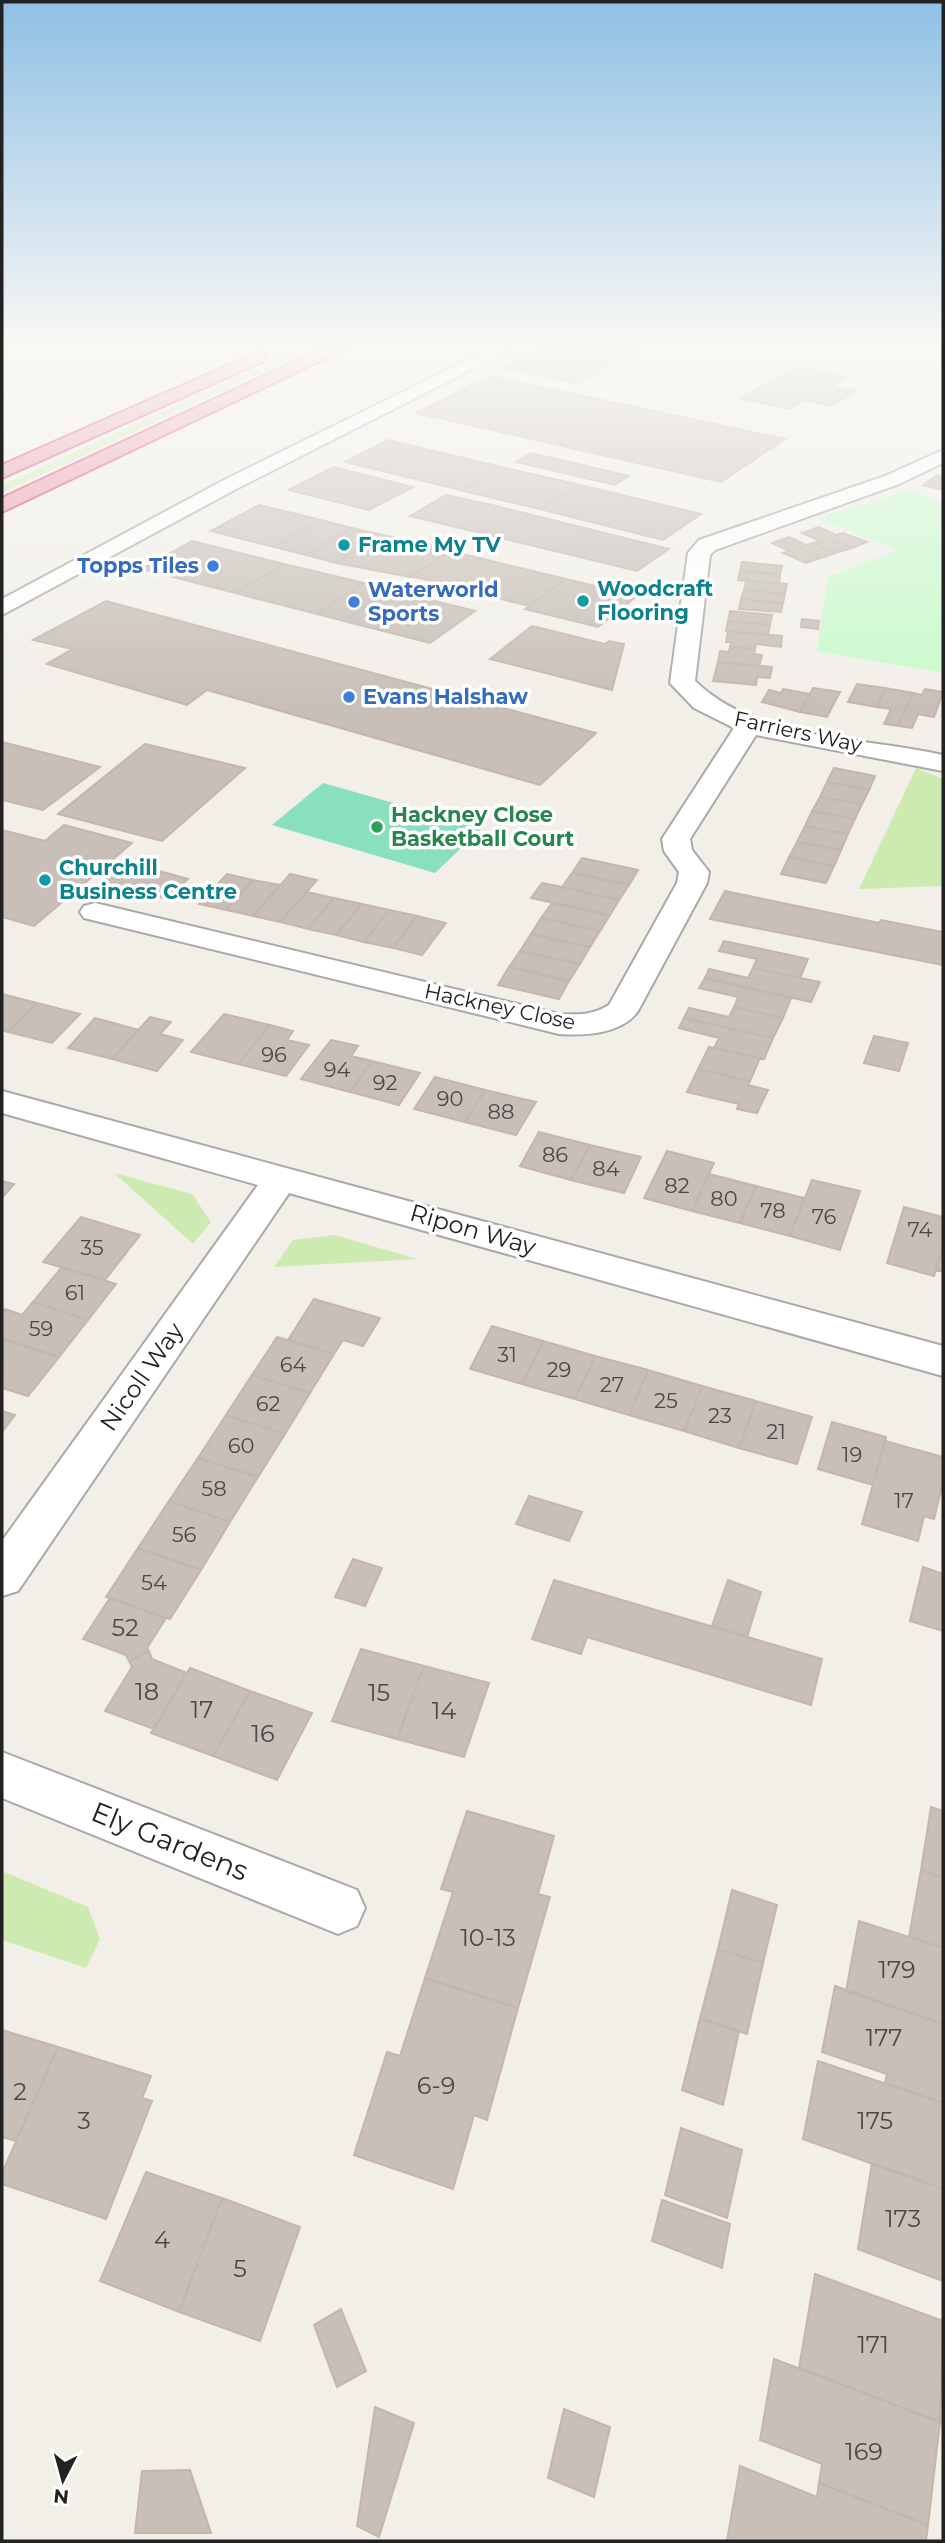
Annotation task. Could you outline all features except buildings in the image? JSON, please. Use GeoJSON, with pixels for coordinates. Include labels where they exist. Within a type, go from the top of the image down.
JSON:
{"type":"FeatureCollection","features":[{"type":"Feature","properties":{"kind":"highway"},"geometry":{"type":"LineString","coordinates":[[2,506],[86,467]]}},
{"type":"Feature","properties":{"kind":"street"},"geometry":{"type":"LineString","coordinates":[[2,608],[266,467]]}},
{"type":"Feature","properties":{"kind":"street","name":"Farriers Way"},"geometry":{"type":"LineString","coordinates":[[920,467],[892,480],[718,538],[699,553],[682,683],[703,706],[749,725],[914,755],[943,763]]}},
{"type":"Feature","properties":{"kind":"street","name":"Hackney Close"},"geometry":{"type":"LineString","coordinates":[[94,912],[559,1024],[583,1026],[606,1021],[622,1011],[692,883],[694,872],[678,851],[676,839],[749,725]]}},
{"type":"Feature","properties":{"kind":"street","name":"Ripon Way"},"geometry":{"type":"LineString","coordinates":[[2,1102],[943,1360]]}},
{"type":"Feature","properties":{"kind":"street","name":"Nicoll Way"},"geometry":{"type":"LineString","coordinates":[[2,1577],[282,1177]]}},
{"type":"Feature","properties":{"kind":"street","name":"Ely Gardens"},"geometry":{"type":"LineString","coordinates":[[2,1775],[338,1908]]}},
{"type":"Feature","properties":{"kind":"green space"},"geometry":{"type":"Polygon","coordinates":[[[42,467],[59,467],[2,493],[2,485],[42,467]]]}},
{"type":"Feature","properties":{"kind":"green space"},"geometry":{"type":"Polygon","coordinates":[[[910,489],[943,503],[943,673],[817,651],[828,577],[897,550],[818,518],[910,489]]]}},
{"type":"Feature","properties":{"kind":"green space"},"geometry":{"type":"Polygon","coordinates":[[[916,768],[943,779],[943,886],[859,889],[916,768]]]}},
{"type":"Feature","properties":{"kind":"green space","name":"Hackney Close Basketball Court"},"geometry":{"type":"Polygon","coordinates":[[[323,783],[482,828],[435,873],[272,825],[323,783]]]}},
{"type":"Feature","properties":{"kind":"green space"},"geometry":{"type":"Polygon","coordinates":[[[114,1173],[192,1194],[211,1222],[193,1244],[114,1173]]]}},
{"type":"Feature","properties":{"kind":"green space"},"geometry":{"type":"Polygon","coordinates":[[[335,1235],[417,1259],[274,1267],[293,1240],[335,1235]]]}},
{"type":"Feature","properties":{"kind":"green space"},"geometry":{"type":"Polygon","coordinates":[[[2,1871],[88,1907],[100,1939],[86,1968],[2,1940],[2,1871]]]}},
{"type":"Feature","properties":{"kind":"place","name":"Frame My TV"},"geometry":{"type":"Point","coordinates":[344,545]}},
{"type":"Feature","properties":{"kind":"place","name":"Topps Tiles"},"geometry":{"type":"Point","coordinates":[213,566]}},
{"type":"Feature","properties":{"kind":"place","name":"Woodcraft Flooring"},"geometry":{"type":"Point","coordinates":[583,601]}},
{"type":"Feature","properties":{"kind":"place","name":"Waterworld Sports"},"geometry":{"type":"Point","coordinates":[354,602]}},
{"type":"Feature","properties":{"kind":"place","name":"Evans Halshaw"},"geometry":{"type":"Point","coordinates":[349,697]}},
{"type":"Feature","properties":{"kind":"place","name":"Hackney Close Basketball Court"},"geometry":{"type":"Point","coordinates":[377,827]}},
{"type":"Feature","properties":{"kind":"place","name":"Churchill Business Centre"},"geometry":{"type":"Point","coordinates":[45,880]}}]}
